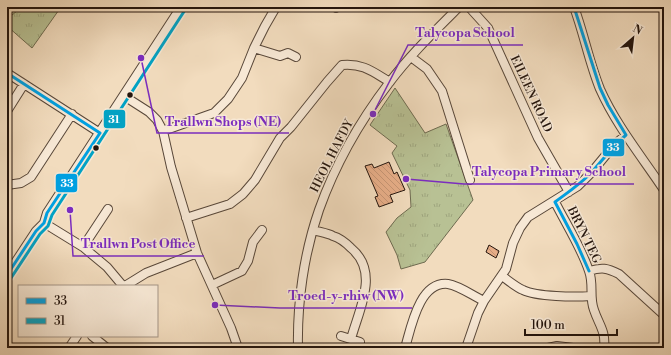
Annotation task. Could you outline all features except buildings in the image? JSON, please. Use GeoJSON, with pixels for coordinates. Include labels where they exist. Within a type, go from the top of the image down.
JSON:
{"type":"FeatureCollection","features":[{"type":"Feature","properties":{"kind":"street"},"geometry":{"type":"LineString","coordinates":[[7,274],[36,231],[44,223],[47,213],[181,7]]}},
{"type":"Feature","properties":{"kind":"street"},"geometry":{"type":"LineString","coordinates":[[163,131],[214,113],[228,100],[242,78],[254,48],[276,7]]}},
{"type":"Feature","properties":{"kind":"street","name":"HEOL HAFDY"},"geometry":{"type":"LineString","coordinates":[[298,348],[297,319],[305,268],[319,210],[332,179],[359,126],[390,82],[430,35],[459,7]]}},
{"type":"Feature","properties":{"kind":"street","name":"EILEEN ROAD"},"geometry":{"type":"LineString","coordinates":[[469,7],[488,28],[538,138],[569,192]]}},
{"type":"Feature","properties":{"kind":"street"},"geometry":{"type":"LineString","coordinates":[[574,7],[600,88],[608,105],[626,135],[664,190]]}},
{"type":"Feature","properties":{"kind":"street"},"geometry":{"type":"LineString","coordinates":[[254,48],[280,56],[288,53],[296,56]]}},
{"type":"Feature","properties":{"kind":"street"},"geometry":{"type":"LineString","coordinates":[[411,57],[427,69],[442,90],[470,180]]}},
{"type":"Feature","properties":{"kind":"street"},"geometry":{"type":"LineString","coordinates":[[186,218],[230,204],[243,194],[255,180],[280,138],[291,127],[342,65],[354,64],[365,67],[390,82]]}},
{"type":"Feature","properties":{"kind":"street"},"geometry":{"type":"LineString","coordinates":[[7,72],[100,133]]}},
{"type":"Feature","properties":{"kind":"street"},"geometry":{"type":"LineString","coordinates":[[7,111],[24,84]]}},
{"type":"Feature","properties":{"kind":"street"},"geometry":{"type":"LineString","coordinates":[[124,96],[149,112],[157,120],[163,131],[171,167],[198,253],[231,328],[238,348]]}},
{"type":"Feature","properties":{"kind":"street"},"geometry":{"type":"LineString","coordinates":[[7,185],[21,183],[32,177],[72,114]]}},
{"type":"Feature","properties":{"kind":"street"},"geometry":{"type":"LineString","coordinates":[[466,348],[478,313],[484,301],[506,269],[513,243],[520,228],[528,217],[578,186],[615,144],[626,135]]}},
{"type":"Feature","properties":{"kind":"street","name":"BRYN TEG"},"geometry":{"type":"LineString","coordinates":[[554,202],[577,244],[589,271],[592,287],[591,296],[594,309],[606,339],[604,348]]}},
{"type":"Feature","properties":{"kind":"street"},"geometry":{"type":"LineString","coordinates":[[83,247],[108,209]]}},
{"type":"Feature","properties":{"kind":"street"},"geometry":{"type":"LineString","coordinates":[[44,223],[83,247],[107,267],[123,285]]}},
{"type":"Feature","properties":{"kind":"street"},"geometry":{"type":"LineString","coordinates":[[212,285],[242,271],[248,261],[253,242],[262,230]]}},
{"type":"Feature","properties":{"kind":"street"},"geometry":{"type":"LineString","coordinates":[[313,230],[334,236],[344,242],[358,254],[364,262],[367,281],[351,339]]}},
{"type":"Feature","properties":{"kind":"street"},"geometry":{"type":"LineString","coordinates":[[126,285],[146,273],[198,253]]}},
{"type":"Feature","properties":{"kind":"street"},"geometry":{"type":"LineString","coordinates":[[589,271],[601,268],[611,270],[619,274],[664,315]]}},
{"type":"Feature","properties":{"kind":"street"},"geometry":{"type":"LineString","coordinates":[[502,276],[518,287],[532,293],[574,297],[591,296]]}},
{"type":"Feature","properties":{"kind":"street"},"geometry":{"type":"LineString","coordinates":[[405,348],[418,306],[425,294],[431,289],[438,285],[447,284],[484,301]]}},
{"type":"Feature","properties":{"kind":"street"},"geometry":{"type":"LineString","coordinates":[[341,336],[360,342]]}},
{"type":"Feature","properties":{"kind":"street"},"geometry":{"type":"LineString","coordinates":[[69,348],[76,337]]}},
{"type":"Feature","properties":{"kind":"street"},"geometry":{"type":"LineString","coordinates":[[93,337],[107,348]]}},
{"type":"Feature","properties":{"kind":"street"},"geometry":{"type":"LineString","coordinates":[[548,348],[557,346],[573,348]]}},
{"type":"Feature","properties":{"kind":"green space"},"geometry":{"type":"Polygon","coordinates":[[[7,7],[61,7],[32,48],[7,26],[7,7]]]}},
{"type":"Feature","properties":{"kind":"green space"},"geometry":{"type":"Polygon","coordinates":[[[7,7],[22,7],[7,19],[7,7]]]}},
{"type":"Feature","properties":{"kind":"green space"},"geometry":{"type":"Polygon","coordinates":[[[395,88],[425,133],[446,124],[473,200],[425,262],[401,269],[397,255],[386,232],[397,218],[411,207],[410,190],[392,153],[397,146],[370,125],[395,88]]]}},
{"type":"Feature","properties":{"kind":"transit line","name":"33"},"geometry":{"type":"LineString","coordinates":[[574,7],[600,88],[608,105],[626,135],[586,178],[555,202],[589,271]]}},
{"type":"Feature","properties":{"kind":"transit line","name":"31"},"geometry":{"type":"LineString","coordinates":[[11,278],[40,234],[48,226],[52,215],[185,10]]}},
{"type":"Feature","properties":{"kind":"transit line","name":"33"},"geometry":{"type":"LineString","coordinates":[[7,73],[100,133],[47,213],[44,223],[36,231],[7,275]]}},
{"type":"Feature","properties":{"kind":"place","name":"Trallwn Shops (NE)"},"geometry":{"type":"Point","coordinates":[141,58]}},
{"type":"Feature","properties":{"kind":"place","name":"Talycopa School"},"geometry":{"type":"Point","coordinates":[373,114]}},
{"type":"Feature","properties":{"kind":"place","name":"Talycopa Primary School"},"geometry":{"type":"Point","coordinates":[406,179]}},
{"type":"Feature","properties":{"kind":"place","name":"Trallwn Post Office"},"geometry":{"type":"Point","coordinates":[70,210]}},
{"type":"Feature","properties":{"kind":"place","name":"Troed-y-rhiw (NW)"},"geometry":{"type":"Point","coordinates":[215,305]}}]}
